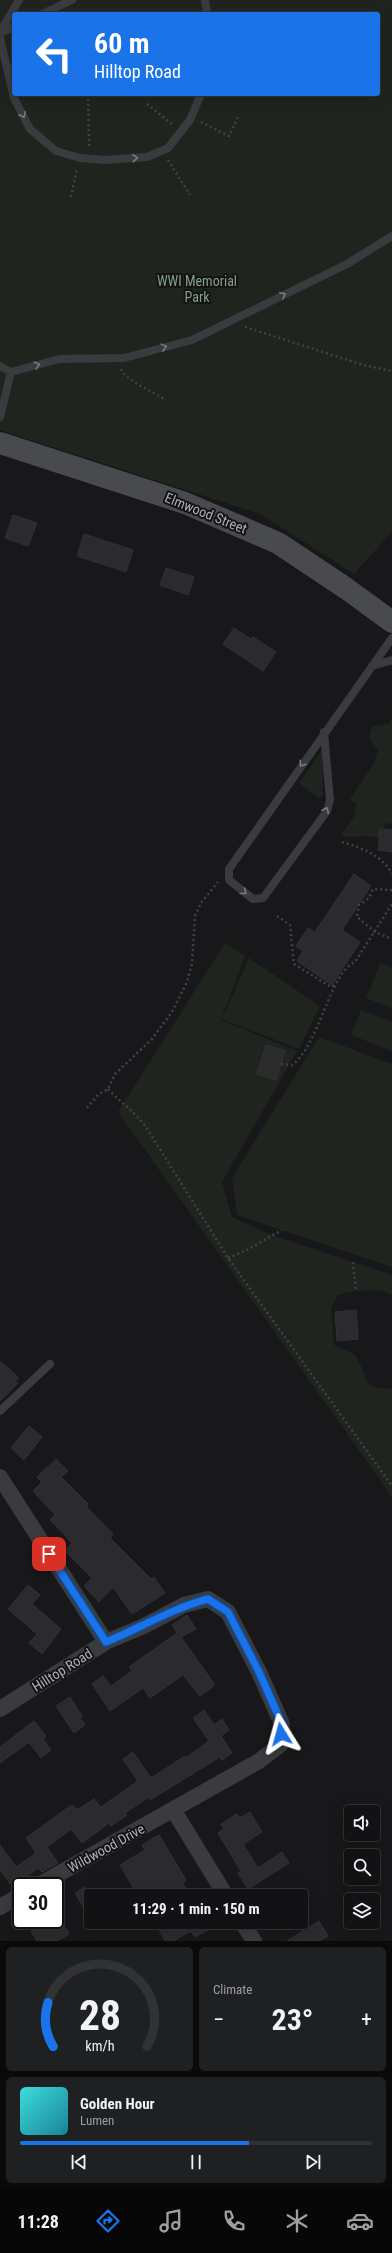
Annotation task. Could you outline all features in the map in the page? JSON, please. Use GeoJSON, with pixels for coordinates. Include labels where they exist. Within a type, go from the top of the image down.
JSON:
{"type":"FeatureCollection","features":[{"type":"Feature","properties":{"kind":"main road","name":"Elmwood Street"},"geometry":{"type":"LineString","coordinates":[[0,443],[185,503],[278,543],[347,589],[392,622]]}},
{"type":"Feature","properties":{"kind":"street"},"geometry":{"type":"LineString","coordinates":[[0,1477],[106,1642]]}},
{"type":"Feature","properties":{"kind":"street","name":"Hilltop Road"},"geometry":{"type":"LineString","coordinates":[[0,1709],[106,1642],[144,1626],[184,1605],[208,1599],[228,1612],[259,1672],[282,1724],[280,1745],[259,1761],[174,1811]]}},
{"type":"Feature","properties":{"kind":"street"},"geometry":{"type":"LineString","coordinates":[[174,1811],[222,1889]]}},
{"type":"Feature","properties":{"kind":"street","name":"Wildwood Drive"},"geometry":{"type":"LineString","coordinates":[[54,1877],[174,1811]]}},
{"type":"Feature","properties":{"kind":"street"},"geometry":{"type":"LineString","coordinates":[[0,1907],[12,1900]]}},
{"type":"Feature","properties":{"kind":"street"},"geometry":{"type":"LineString","coordinates":[[246,1929],[254,1941]]}},
{"type":"Feature","properties":{"kind":"lane"},"geometry":{"type":"LineString","coordinates":[[0,32],[19,0]]}},
{"type":"Feature","properties":{"kind":"lane"},"geometry":{"type":"LineString","coordinates":[[46,12],[72,0]]}},
{"type":"Feature","properties":{"kind":"lane"},"geometry":{"type":"LineString","coordinates":[[205,0],[208,12]]}},
{"type":"Feature","properties":{"kind":"lane"},"geometry":{"type":"LineString","coordinates":[[0,32],[12,28]]}},
{"type":"Feature","properties":{"kind":"lane"},"geometry":{"type":"LineString","coordinates":[[0,38],[12,89]]}},
{"type":"Feature","properties":{"kind":"lane"},"geometry":{"type":"LineString","coordinates":[[14,96],[30,129],[56,151],[80,158],[105,160],[146,157],[168,148],[191,118],[200,96]]}},
{"type":"Feature","properties":{"kind":"lane"},"geometry":{"type":"LineString","coordinates":[[0,366],[11,372],[59,359],[117,359],[192,340],[347,264],[392,236]]}},
{"type":"Feature","properties":{"kind":"lane"},"geometry":{"type":"LineString","coordinates":[[0,417],[11,372]]}},
{"type":"Feature","properties":{"kind":"lane"},"geometry":{"type":"LineString","coordinates":[[324,732],[330,800],[327,811],[263,898],[253,899],[229,880],[229,869],[263,824],[324,732],[392,638]]}},
{"type":"Feature","properties":{"kind":"lane"},"geometry":{"type":"LineString","coordinates":[[372,666],[392,660]]}},
{"type":"Feature","properties":{"kind":"lane"},"geometry":{"type":"LineString","coordinates":[[0,1411],[50,1364]]}},
{"type":"Feature","properties":{"kind":"path"},"geometry":{"type":"LineString","coordinates":[[88,96],[89,159]]}},
{"type":"Feature","properties":{"kind":"path"},"geometry":{"type":"LineString","coordinates":[[147,104],[181,132]]}},
{"type":"Feature","properties":{"kind":"path"},"geometry":{"type":"LineString","coordinates":[[191,118],[230,136],[238,116]]}},
{"type":"Feature","properties":{"kind":"path"},"geometry":{"type":"LineString","coordinates":[[162,151],[190,195]]}},
{"type":"Feature","properties":{"kind":"path"},"geometry":{"type":"LineString","coordinates":[[71,197],[80,158]]}},
{"type":"Feature","properties":{"kind":"path"},"geometry":{"type":"LineString","coordinates":[[228,322],[363,365],[392,371]]}},
{"type":"Feature","properties":{"kind":"path"},"geometry":{"type":"LineString","coordinates":[[117,359],[122,373],[166,400]]}},
{"type":"Feature","properties":{"kind":"path"},"geometry":{"type":"LineString","coordinates":[[342,842],[360,847],[378,858],[387,865],[392,874]]}},
{"type":"Feature","properties":{"kind":"path"},"geometry":{"type":"LineString","coordinates":[[87,1108],[99,1094],[108,1089],[115,1074],[152,1039],[172,1012],[187,982],[192,964],[195,916],[201,903],[229,869]]}},
{"type":"Feature","properties":{"kind":"path"},"geometry":{"type":"LineString","coordinates":[[389,938],[375,932],[357,918],[359,905],[369,898],[373,889],[392,890]]}},
{"type":"Feature","properties":{"kind":"path"},"geometry":{"type":"LineString","coordinates":[[281,1064],[292,1065],[299,1060],[317,1029],[336,985],[349,964],[355,962],[392,904]]}},
{"type":"Feature","properties":{"kind":"path"},"geometry":{"type":"LineString","coordinates":[[277,916],[290,925],[294,964],[331,987],[336,985]]}},
{"type":"Feature","properties":{"kind":"path"},"geometry":{"type":"LineString","coordinates":[[108,1089],[118,1100],[134,1111],[146,1127],[228,1258],[392,1486]]}},
{"type":"Feature","properties":{"kind":"path"},"geometry":{"type":"LineString","coordinates":[[228,1258],[247,1250],[282,1230]]}},
{"type":"Feature","properties":{"kind":"path"},"geometry":{"type":"LineString","coordinates":[[353,1262],[356,1291]]}},
{"type":"Feature","properties":{"kind":"green space","name":"WWI Memorial Park"},"geometry":{"type":"Polygon","coordinates":[[[0,0],[392,0],[392,532],[354,574],[260,514],[0,430],[0,0]]]}},
{"type":"Feature","properties":{"kind":"green space"},"geometry":{"type":"Polygon","coordinates":[[[392,718],[392,824],[385,823],[384,829],[380,829],[379,839],[368,836],[350,837],[341,835],[355,815],[356,804],[351,801],[351,797],[373,765],[378,750],[369,738],[372,726],[389,724],[392,718]]]}},
{"type":"Feature","properties":{"kind":"green space"},"geometry":{"type":"Polygon","coordinates":[[[322,750],[323,795],[319,799],[301,785],[300,782],[322,750]]]}},
{"type":"Feature","properties":{"kind":"green space"},"geometry":{"type":"Polygon","coordinates":[[[225,943],[245,956],[221,1020],[297,1051],[222,1182],[232,1217],[274,1236],[392,1275],[392,1296],[388,1293],[375,1290],[350,1292],[338,1295],[331,1308],[334,1345],[354,1354],[361,1366],[366,1381],[374,1387],[392,1389],[392,1497],[118,1112],[225,943]]]}},
{"type":"Feature","properties":{"kind":"green space"},"geometry":{"type":"Polygon","coordinates":[[[249,958],[320,1006],[299,1049],[222,1019],[249,958]]]}},
{"type":"Feature","properties":{"kind":"green space"},"geometry":{"type":"Polygon","coordinates":[[[380,963],[392,968],[392,1008],[366,998],[380,963]]]}},
{"type":"Feature","properties":{"kind":"green space"},"geometry":{"type":"Polygon","coordinates":[[[361,1010],[392,1022],[392,1051],[351,1035],[361,1010]]]}},
{"type":"Feature","properties":{"kind":"green space"},"geometry":{"type":"Polygon","coordinates":[[[319,1037],[392,1064],[392,1267],[237,1215],[232,1178],[319,1037]]]}},
{"type":"Feature","properties":{"kind":"building"},"geometry":{"type":"Polygon","coordinates":[[[13,515],[37,523],[28,546],[5,538],[13,515]]]}},
{"type":"Feature","properties":{"kind":"building"},"geometry":{"type":"Polygon","coordinates":[[[84,534],[133,550],[126,572],[77,556],[84,534]]]}},
{"type":"Feature","properties":{"kind":"building"},"geometry":{"type":"Polygon","coordinates":[[[166,568],[194,577],[188,595],[160,585],[166,568]]]}},
{"type":"Feature","properties":{"kind":"building"},"geometry":{"type":"Polygon","coordinates":[[[234,628],[251,639],[253,637],[276,652],[263,671],[223,644],[234,628]]]}},
{"type":"Feature","properties":{"kind":"building"},"geometry":{"type":"Polygon","coordinates":[[[380,829],[392,830],[392,852],[378,850],[380,829]]]}},
{"type":"Feature","properties":{"kind":"building"},"geometry":{"type":"Polygon","coordinates":[[[354,874],[371,886],[342,930],[360,942],[332,985],[297,961],[303,951],[296,946],[308,928],[315,932],[354,874]]]}},
{"type":"Feature","properties":{"kind":"building"},"geometry":{"type":"Polygon","coordinates":[[[266,1045],[285,1051],[276,1080],[257,1074],[266,1045]]]}},
{"type":"Feature","properties":{"kind":"building"},"geometry":{"type":"Polygon","coordinates":[[[356,1310],[358,1339],[337,1341],[335,1312],[356,1310]]]}},
{"type":"Feature","properties":{"kind":"building"},"geometry":{"type":"Polygon","coordinates":[[[0,1361],[19,1378],[15,1381],[18,1383],[0,1401],[0,1361]]]}},
{"type":"Feature","properties":{"kind":"building"},"geometry":{"type":"Polygon","coordinates":[[[29,1426],[42,1437],[24,1460],[11,1448],[29,1426]]]}},
{"type":"Feature","properties":{"kind":"building"},"geometry":{"type":"Polygon","coordinates":[[[56,1459],[68,1471],[61,1477],[88,1504],[86,1506],[113,1534],[110,1538],[151,1579],[154,1577],[165,1593],[132,1614],[113,1587],[99,1602],[84,1586],[92,1578],[65,1551],[72,1543],[50,1520],[55,1515],[33,1491],[42,1482],[37,1477],[56,1459]]]}},
{"type":"Feature","properties":{"kind":"building"},"geometry":{"type":"Polygon","coordinates":[[[28,1585],[40,1595],[32,1604],[61,1629],[42,1654],[29,1643],[37,1634],[8,1609],[28,1585]]]}},
{"type":"Feature","properties":{"kind":"building"},"geometry":{"type":"Polygon","coordinates":[[[187,1615],[196,1629],[181,1637],[215,1685],[200,1696],[183,1675],[150,1698],[143,1688],[110,1711],[92,1684],[103,1676],[111,1686],[132,1671],[129,1667],[177,1633],[172,1625],[187,1615]]]}},
{"type":"Feature","properties":{"kind":"building"},"geometry":{"type":"Polygon","coordinates":[[[70,1697],[82,1716],[80,1718],[85,1725],[74,1733],[56,1706],[70,1697]]]}},
{"type":"Feature","properties":{"kind":"building"},"geometry":{"type":"Polygon","coordinates":[[[204,1710],[214,1725],[222,1719],[229,1730],[221,1736],[232,1753],[222,1760],[220,1757],[150,1800],[149,1797],[125,1813],[127,1815],[111,1826],[109,1823],[82,1843],[71,1829],[47,1847],[58,1863],[42,1872],[38,1868],[26,1877],[12,1877],[12,1886],[0,1870],[0,1845],[16,1867],[36,1853],[26,1838],[70,1806],[74,1806],[77,1810],[94,1799],[101,1807],[138,1781],[123,1759],[133,1752],[151,1778],[185,1756],[186,1758],[209,1741],[193,1718],[204,1710]]]}},
{"type":"Feature","properties":{"kind":"building"},"geometry":{"type":"Polygon","coordinates":[[[34,1721],[46,1736],[43,1739],[51,1750],[41,1758],[29,1742],[0,1763],[0,1747],[34,1721]]]}},
{"type":"Feature","properties":{"kind":"building"},"geometry":{"type":"Polygon","coordinates":[[[250,1812],[262,1832],[243,1844],[258,1868],[282,1852],[289,1863],[248,1889],[238,1873],[241,1871],[218,1833],[224,1829],[221,1824],[237,1814],[240,1818],[250,1812]]]}},
{"type":"Feature","properties":{"kind":"building"},"geometry":{"type":"Polygon","coordinates":[[[159,1835],[186,1880],[183,1883],[186,1889],[134,1889],[120,1865],[145,1850],[142,1845],[159,1835]]]}},
{"type":"Feature","properties":{"kind":"building"},"geometry":{"type":"Polygon","coordinates":[[[85,1887],[86,1889],[84,1889],[84,1908],[75,1893],[85,1887]]]}},
{"type":"Feature","properties":{"kind":"building"},"geometry":{"type":"Polygon","coordinates":[[[319,1921],[328,1936],[319,1941],[287,1941],[308,1929],[319,1921]]]}},
{"type":"Feature","properties":{"kind":"building"},"geometry":{"type":"Polygon","coordinates":[[[64,1925],[69,1934],[57,1941],[37,1941],[31,1931],[34,1929],[64,1929],[64,1925]]]}},
{"type":"Feature","properties":{"kind":"building"},"geometry":{"type":"Polygon","coordinates":[[[159,1929],[210,1929],[195,1937],[191,1931],[173,1941],[165,1941],[159,1929]]]}},
{"type":"Feature","properties":{"kind":"route"},"geometry":{"type":"LineString","coordinates":[[49,1554],[106,1642],[144,1626],[184,1605],[208,1599],[228,1612],[259,1672],[282,1724],[281,1734]]}}]}
